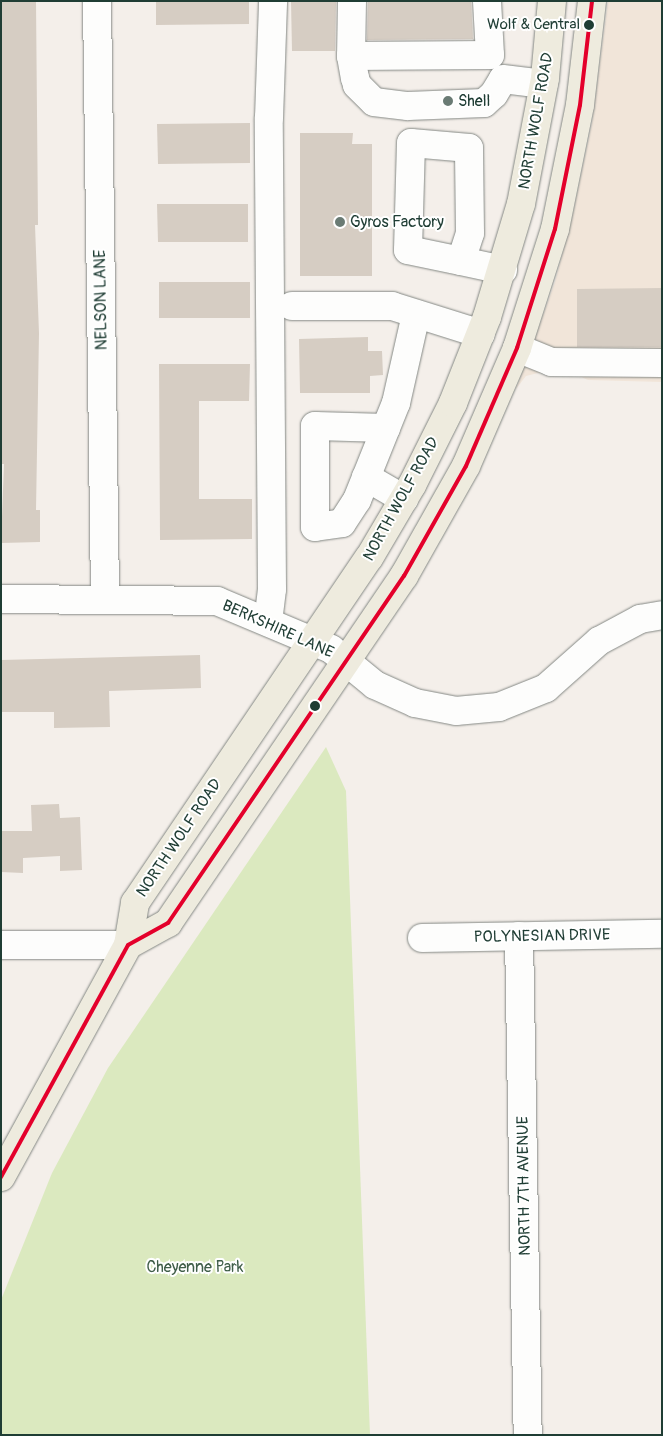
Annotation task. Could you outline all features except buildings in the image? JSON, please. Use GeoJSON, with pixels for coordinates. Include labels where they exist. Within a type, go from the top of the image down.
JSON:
{"type":"FeatureCollection","features":[{"type":"Feature","properties":{"kind":"main road","name":"NORTH WOLF ROAD"},"geometry":{"type":"LineString","coordinates":[[1,1177],[128,945],[135,903],[314,641],[404,499],[453,403],[481,334],[503,270],[523,196],[544,84],[552,1]]}},
{"type":"Feature","properties":{"kind":"main road"},"geometry":{"type":"LineString","coordinates":[[128,945],[168,923],[404,576],[446,503],[484,429],[517,348],[542,272],[565,186],[580,105],[592,1]]}},
{"type":"Feature","properties":{"kind":"street","name":"NELSON LANE"},"geometry":{"type":"LineString","coordinates":[[96,1],[105,600]]}},
{"type":"Feature","properties":{"kind":"street"},"geometry":{"type":"LineString","coordinates":[[268,622],[272,588],[269,118],[273,1]]}},
{"type":"Feature","properties":{"kind":"street"},"geometry":{"type":"LineString","coordinates":[[352,1],[351,56],[357,84],[374,102],[408,106],[484,103],[503,79]]}},
{"type":"Feature","properties":{"kind":"street"},"geometry":{"type":"LineString","coordinates":[[487,1],[490,55],[503,79]]}},
{"type":"Feature","properties":{"kind":"street"},"geometry":{"type":"LineString","coordinates":[[351,56],[490,55]]}},
{"type":"Feature","properties":{"kind":"street"},"geometry":{"type":"LineString","coordinates":[[503,79],[544,84]]}},
{"type":"Feature","properties":{"kind":"street"},"geometry":{"type":"LineString","coordinates":[[461,261],[503,270]]}},
{"type":"Feature","properties":{"kind":"street"},"geometry":{"type":"LineString","coordinates":[[292,306],[392,306],[481,334]]}},
{"type":"Feature","properties":{"kind":"street"},"geometry":{"type":"LineString","coordinates":[[386,428],[315,426],[315,527],[342,523],[357,500],[366,477],[386,428],[396,403],[416,314]]}},
{"type":"Feature","properties":{"kind":"street"},"geometry":{"type":"LineString","coordinates":[[517,348],[551,362],[662,363]]}},
{"type":"Feature","properties":{"kind":"street"},"geometry":{"type":"LineString","coordinates":[[366,477],[404,499]]}},
{"type":"Feature","properties":{"kind":"street","name":"BERKSHIRE LANE"},"geometry":{"type":"LineString","coordinates":[[1,599],[217,601],[331,649],[376,685],[416,703],[456,711],[499,707],[546,688],[599,641],[640,619],[662,616]]}},
{"type":"Feature","properties":{"kind":"street","name":"POLYNESIAN DRIVE"},"geometry":{"type":"LineString","coordinates":[[422,938],[662,934]]}},
{"type":"Feature","properties":{"kind":"street","name":"NORTH 7TH AVENUE"},"geometry":{"type":"LineString","coordinates":[[519,936],[528,1435]]}},
{"type":"Feature","properties":{"kind":"street"},"geometry":{"type":"LineString","coordinates":[[1,945],[128,945]]}},
{"type":"Feature","properties":{"kind":"shaded area"},"geometry":{"type":"Polygon","coordinates":[[[608,1],[662,1],[662,382],[588,380],[570,372],[538,373],[526,376],[516,389],[555,282],[572,217],[592,123],[608,1]]]}},
{"type":"Feature","properties":{"kind":"green space","name":"Cheyenne Park"},"geometry":{"type":"Polygon","coordinates":[[[326,747],[346,791],[370,1435],[1,1435],[1,1300],[52,1173],[108,1068],[326,747]]]}},
{"type":"Feature","properties":{"kind":"transit line"},"geometry":{"type":"LineString","coordinates":[[1,1177],[128,945],[168,923],[404,576],[466,466],[517,348],[555,229],[580,105],[592,1]]}},
{"type":"Feature","properties":{"kind":"place","name":"Wolf & Central"},"geometry":{"type":"Point","coordinates":[589,25]}},
{"type":"Feature","properties":{"kind":"place","name":"Shell"},"geometry":{"type":"Point","coordinates":[448,101]}},
{"type":"Feature","properties":{"kind":"place","name":"Gyros Factory"},"geometry":{"type":"Point","coordinates":[340,222]}}]}
